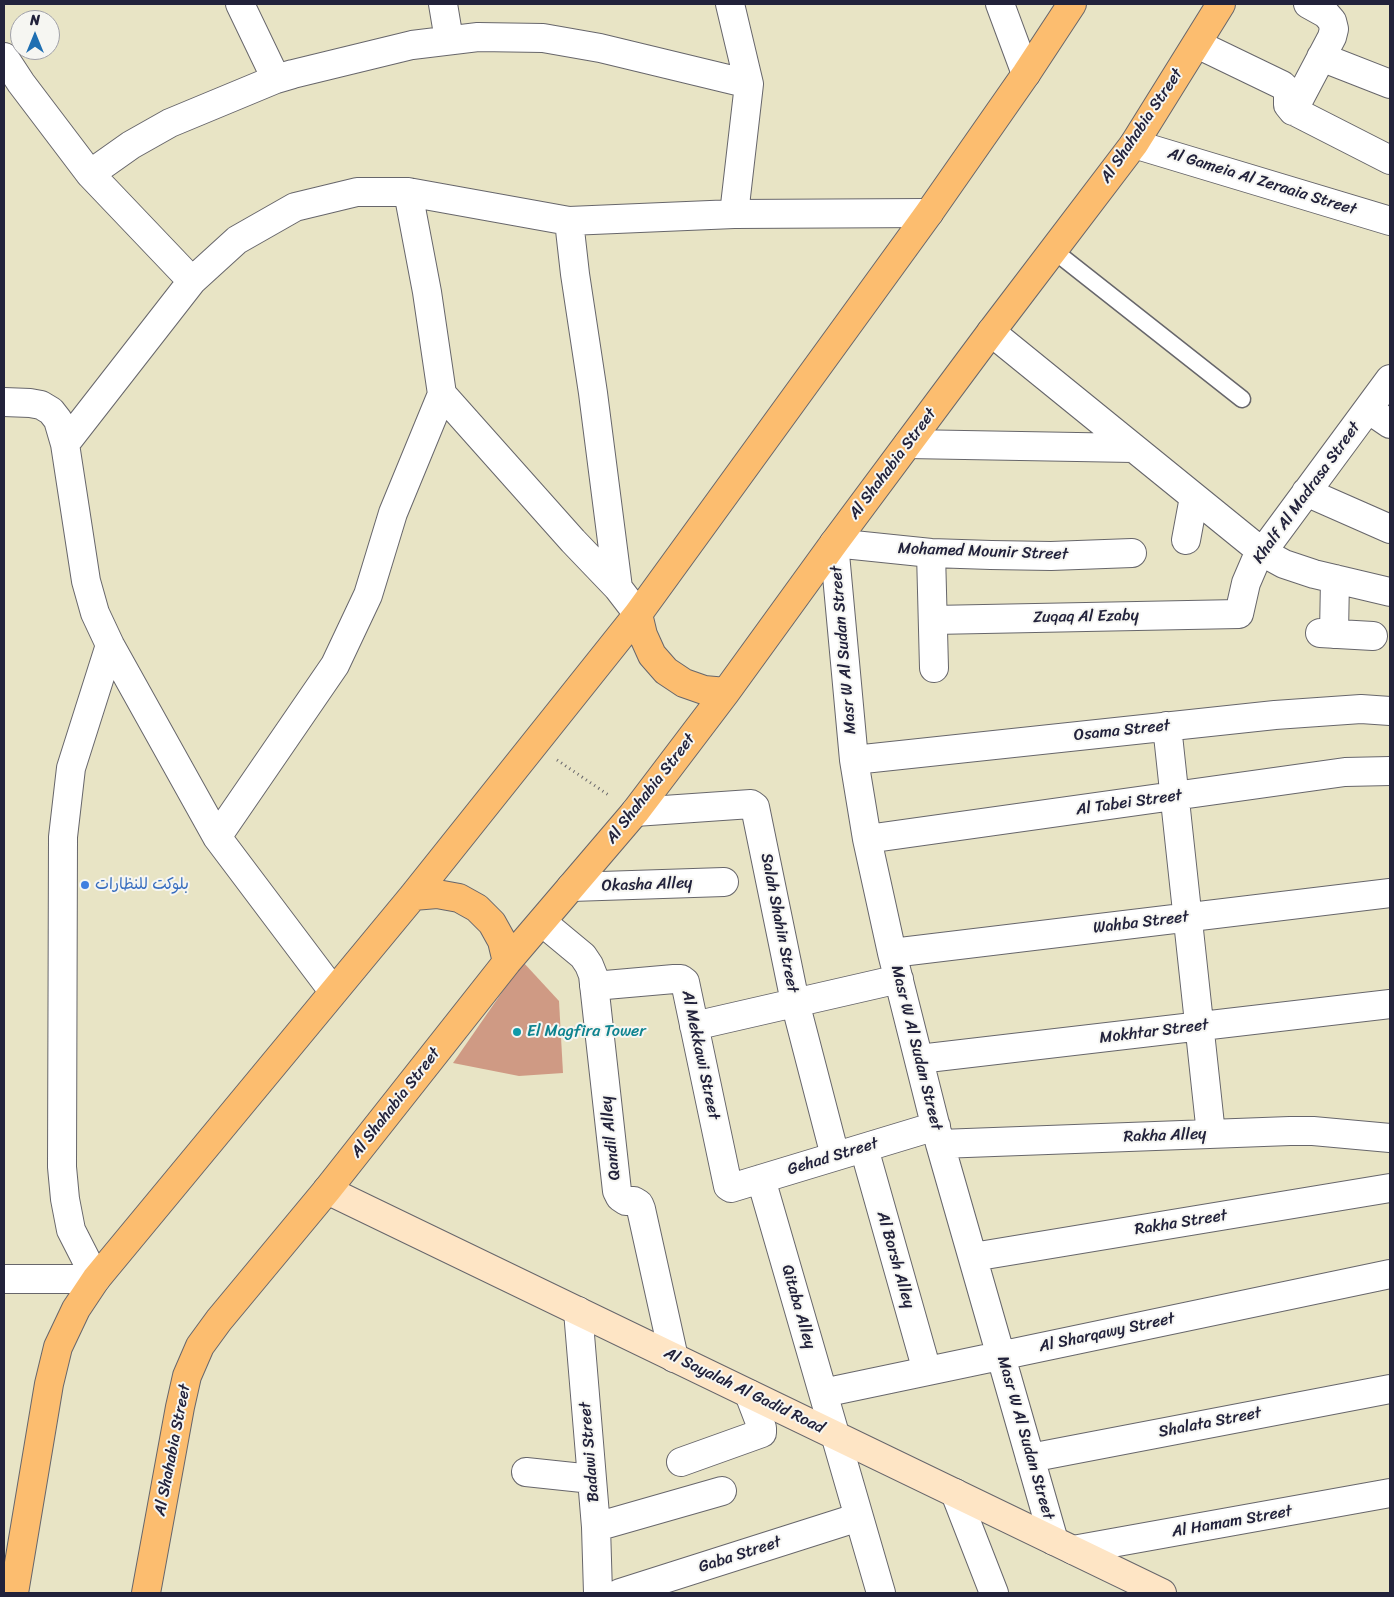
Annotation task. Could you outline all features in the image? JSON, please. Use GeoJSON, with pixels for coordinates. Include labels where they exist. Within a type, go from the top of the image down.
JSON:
{"type":"FeatureCollection","features":[{"type":"Feature","properties":{"kind":"highway"},"geometry":{"type":"LineString","coordinates":[[14,1593],[49,1384],[58,1347],[76,1309],[96,1280],[413,896],[638,614],[929,213],[1026,74],[1072,4]]}},
{"type":"Feature","properties":{"kind":"highway","name":"Al Shahabia Street"},"geometry":{"type":"LineString","coordinates":[[146,1593],[180,1407],[187,1376],[200,1346],[219,1320],[327,1190],[507,962],[635,812],[726,692],[991,332],[1134,144],[1221,4]]}},
{"type":"Feature","properties":{"kind":"highway"},"geometry":{"type":"LineString","coordinates":[[638,614],[643,635],[652,655],[666,671],[684,683],[704,690],[726,692]]}},
{"type":"Feature","properties":{"kind":"highway"},"geometry":{"type":"LineString","coordinates":[[413,896],[437,894],[458,898],[477,908],[492,923],[502,942],[507,962]]}},
{"type":"Feature","properties":{"kind":"street"},"geometry":{"type":"LineString","coordinates":[[240,4],[276,79]]}},
{"type":"Feature","properties":{"kind":"street"},"geometry":{"type":"LineString","coordinates":[[443,4],[449,40]]}},
{"type":"Feature","properties":{"kind":"street"},"geometry":{"type":"LineString","coordinates":[[730,4],[749,84],[734,214]]}},
{"type":"Feature","properties":{"kind":"street"},"geometry":{"type":"LineString","coordinates":[[1000,4],[1026,74]]}},
{"type":"Feature","properties":{"kind":"street"},"geometry":{"type":"LineString","coordinates":[[1293,111],[1334,29],[1332,21],[1326,14],[1308,4]]}},
{"type":"Feature","properties":{"kind":"street"},"geometry":{"type":"LineString","coordinates":[[90,174],[131,145],[170,123],[276,79],[412,45],[478,37],[543,38],[600,48],[749,84]]}},
{"type":"Feature","properties":{"kind":"street"},"geometry":{"type":"LineString","coordinates":[[1197,44],[1282,85],[1288,91],[1288,105],[1293,111],[1390,160]]}},
{"type":"Feature","properties":{"kind":"street"},"geometry":{"type":"LineString","coordinates":[[1321,57],[1390,84]]}},
{"type":"Feature","properties":{"kind":"street"},"geometry":{"type":"LineString","coordinates":[[4,58],[90,174],[192,281]]}},
{"type":"Feature","properties":{"kind":"street","name":"Al Gameia Al Zeraaia Street"},"geometry":{"type":"LineString","coordinates":[[1134,144],[1390,221]]}},
{"type":"Feature","properties":{"kind":"street"},"geometry":{"type":"LineString","coordinates":[[65,444],[192,281],[237,240],[295,207],[357,192],[408,192],[569,221],[734,214],[929,213]]}},
{"type":"Feature","properties":{"kind":"street"},"geometry":{"type":"LineString","coordinates":[[217,837],[335,665],[368,595],[393,513],[442,394],[427,292],[408,192]]}},
{"type":"Feature","properties":{"kind":"street"},"geometry":{"type":"LineString","coordinates":[[569,221],[575,274],[594,393],[618,588]]}},
{"type":"Feature","properties":{"kind":"street"},"geometry":{"type":"LineString","coordinates":[[991,332],[1262,552],[1284,564],[1390,592]]}},
{"type":"Feature","properties":{"kind":"street","name":"Khalf Al Madrasa Street"},"geometry":{"type":"LineString","coordinates":[[1239,614],[1250,572],[1262,552],[1390,379]]}},
{"type":"Feature","properties":{"kind":"street"},"geometry":{"type":"LineString","coordinates":[[442,394],[573,541],[618,588],[638,614]]}},
{"type":"Feature","properties":{"kind":"street"},"geometry":{"type":"LineString","coordinates":[[4,402],[30,402],[41,405],[51,411],[58,420],[65,444],[86,581],[95,613],[110,645],[217,837],[333,991]]}},
{"type":"Feature","properties":{"kind":"street"},"geometry":{"type":"LineString","coordinates":[[1368,409],[1390,424]]}},
{"type":"Feature","properties":{"kind":"street"},"geometry":{"type":"LineString","coordinates":[[908,444],[1133,448]]}},
{"type":"Feature","properties":{"kind":"street"},"geometry":{"type":"LineString","coordinates":[[1306,492],[1390,529]]}},
{"type":"Feature","properties":{"kind":"street"},"geometry":{"type":"LineString","coordinates":[[1186,540],[1194,497]]}},
{"type":"Feature","properties":{"kind":"street","name":"Mohamed Mounir Street"},"geometry":{"type":"LineString","coordinates":[[834,543],[931,553],[1051,556],[1132,553]]}},
{"type":"Feature","properties":{"kind":"street","name":"Masr W Al Sudan Street"},"geometry":{"type":"LineString","coordinates":[[834,543],[854,760],[867,839],[892,953],[938,1135],[1030,1458],[1064,1546]]}},
{"type":"Feature","properties":{"kind":"street"},"geometry":{"type":"LineString","coordinates":[[931,553],[934,668]]}},
{"type":"Feature","properties":{"kind":"street"},"geometry":{"type":"LineString","coordinates":[[1335,579],[1327,633],[1373,636]]}},
{"type":"Feature","properties":{"kind":"street","name":"Zuqaq Al Ezaby"},"geometry":{"type":"LineString","coordinates":[[933,620],[1239,614]]}},
{"type":"Feature","properties":{"kind":"street"},"geometry":{"type":"LineString","coordinates":[[4,1280],[96,1280],[71,1230],[65,1199],[62,1167],[63,837],[71,768],[110,645]]}},
{"type":"Feature","properties":{"kind":"street","name":"Osama Street"},"geometry":{"type":"LineString","coordinates":[[854,760],[1308,712],[1361,708],[1390,711]]}},
{"type":"Feature","properties":{"kind":"street"},"geometry":{"type":"LineString","coordinates":[[1167,726],[1211,1134]]}},
{"type":"Feature","properties":{"kind":"street","name":"Al Tabei Street"},"geometry":{"type":"LineString","coordinates":[[867,839],[1345,772],[1390,771]]}},
{"type":"Feature","properties":{"kind":"street","name":"Salah Shahin Street"},"geometry":{"type":"LineString","coordinates":[[635,812],[751,804],[755,808],[795,1002],[836,1156]]}},
{"type":"Feature","properties":{"kind":"street","name":"Okasha Alley"},"geometry":{"type":"LineString","coordinates":[[571,887],[724,882]]}},
{"type":"Feature","properties":{"kind":"street","name":"Wahba Street"},"geometry":{"type":"LineString","coordinates":[[892,953],[1390,893]]}},
{"type":"Feature","properties":{"kind":"street","name":"Qandil Alley"},"geometry":{"type":"LineString","coordinates":[[542,922],[583,956],[593,976],[617,1191],[620,1197],[626,1201],[634,1201],[639,1204],[641,1209],[674,1358]]}},
{"type":"Feature","properties":{"kind":"street"},"geometry":{"type":"LineString","coordinates":[[694,1026],[898,978]]}},
{"type":"Feature","properties":{"kind":"street","name":"Al Mekkawi Street"},"geometry":{"type":"LineString","coordinates":[[594,986],[681,979],[685,982],[728,1186],[731,1188]]}},
{"type":"Feature","properties":{"kind":"street","name":"Mokhtar Street"},"geometry":{"type":"LineString","coordinates":[[919,1059],[1390,1004]]}},
{"type":"Feature","properties":{"kind":"street","name":"Rakha Alley"},"geometry":{"type":"LineString","coordinates":[[938,1135],[1211,1134],[1313,1131],[1390,1138]]}},
{"type":"Feature","properties":{"kind":"street","name":"Gehad Street"},"geometry":{"type":"LineString","coordinates":[[731,1188],[864,1148],[938,1135]]}},
{"type":"Feature","properties":{"kind":"street","name":"Al Borsh Alley"},"geometry":{"type":"LineString","coordinates":[[864,1148],[927,1371]]}},
{"type":"Feature","properties":{"kind":"street","name":"Qitaba Alley"},"geometry":{"type":"LineString","coordinates":[[761,1179],[881,1593]]}},
{"type":"Feature","properties":{"kind":"street","name":"Rakha Street"},"geometry":{"type":"LineString","coordinates":[[972,1257],[1390,1188]]}},
{"type":"Feature","properties":{"kind":"street","name":"Al Sayalah Al Gadid Road"},"geometry":{"type":"LineString","coordinates":[[327,1190],[1162,1593]]}},
{"type":"Feature","properties":{"kind":"street","name":"Al Sharqawy Street"},"geometry":{"type":"LineString","coordinates":[[823,1393],[1390,1274]]}},
{"type":"Feature","properties":{"kind":"street","name":"Badawi Street"},"geometry":{"type":"LineString","coordinates":[[578,1311],[596,1527],[598,1593]]}},
{"type":"Feature","properties":{"kind":"street","name":"Shalata Street"},"geometry":{"type":"LineString","coordinates":[[1030,1458],[1390,1389]]}},
{"type":"Feature","properties":{"kind":"street"},"geometry":{"type":"LineString","coordinates":[[681,1462],[762,1433],[762,1428],[749,1394]]}},
{"type":"Feature","properties":{"kind":"street"},"geometry":{"type":"LineString","coordinates":[[526,1472],[592,1479]]}},
{"type":"Feature","properties":{"kind":"street"},"geometry":{"type":"LineString","coordinates":[[596,1527],[722,1491]]}},
{"type":"Feature","properties":{"kind":"street"},"geometry":{"type":"LineString","coordinates":[[955,1493],[994,1593]]}},
{"type":"Feature","properties":{"kind":"street","name":"Al Hamam Street"},"geometry":{"type":"LineString","coordinates":[[1064,1546],[1390,1493]]}},
{"type":"Feature","properties":{"kind":"street","name":"Gaba Street"},"geometry":{"type":"LineString","coordinates":[[620,1593],[859,1517]]}},
{"type":"Feature","properties":{"kind":"lane"},"geometry":{"type":"LineString","coordinates":[[1053,250],[1242,399]]}},
{"type":"Feature","properties":{"kind":"path"},"geometry":{"type":"LineString","coordinates":[[534,744],[635,812]]}},
{"type":"Feature","properties":{"kind":"building","name":"El Magfira Tower"},"geometry":{"type":"Polygon","coordinates":[[[523,962],[559,1001],[563,1073],[519,1076],[453,1063],[523,962]]]}},
{"type":"Feature","properties":{"kind":"place","name":"بلوكت للنظارات"},"geometry":{"type":"Point","coordinates":[85,885]}},
{"type":"Feature","properties":{"kind":"place","name":"El Magfira Tower"},"geometry":{"type":"Point","coordinates":[517,1032]}}]}
